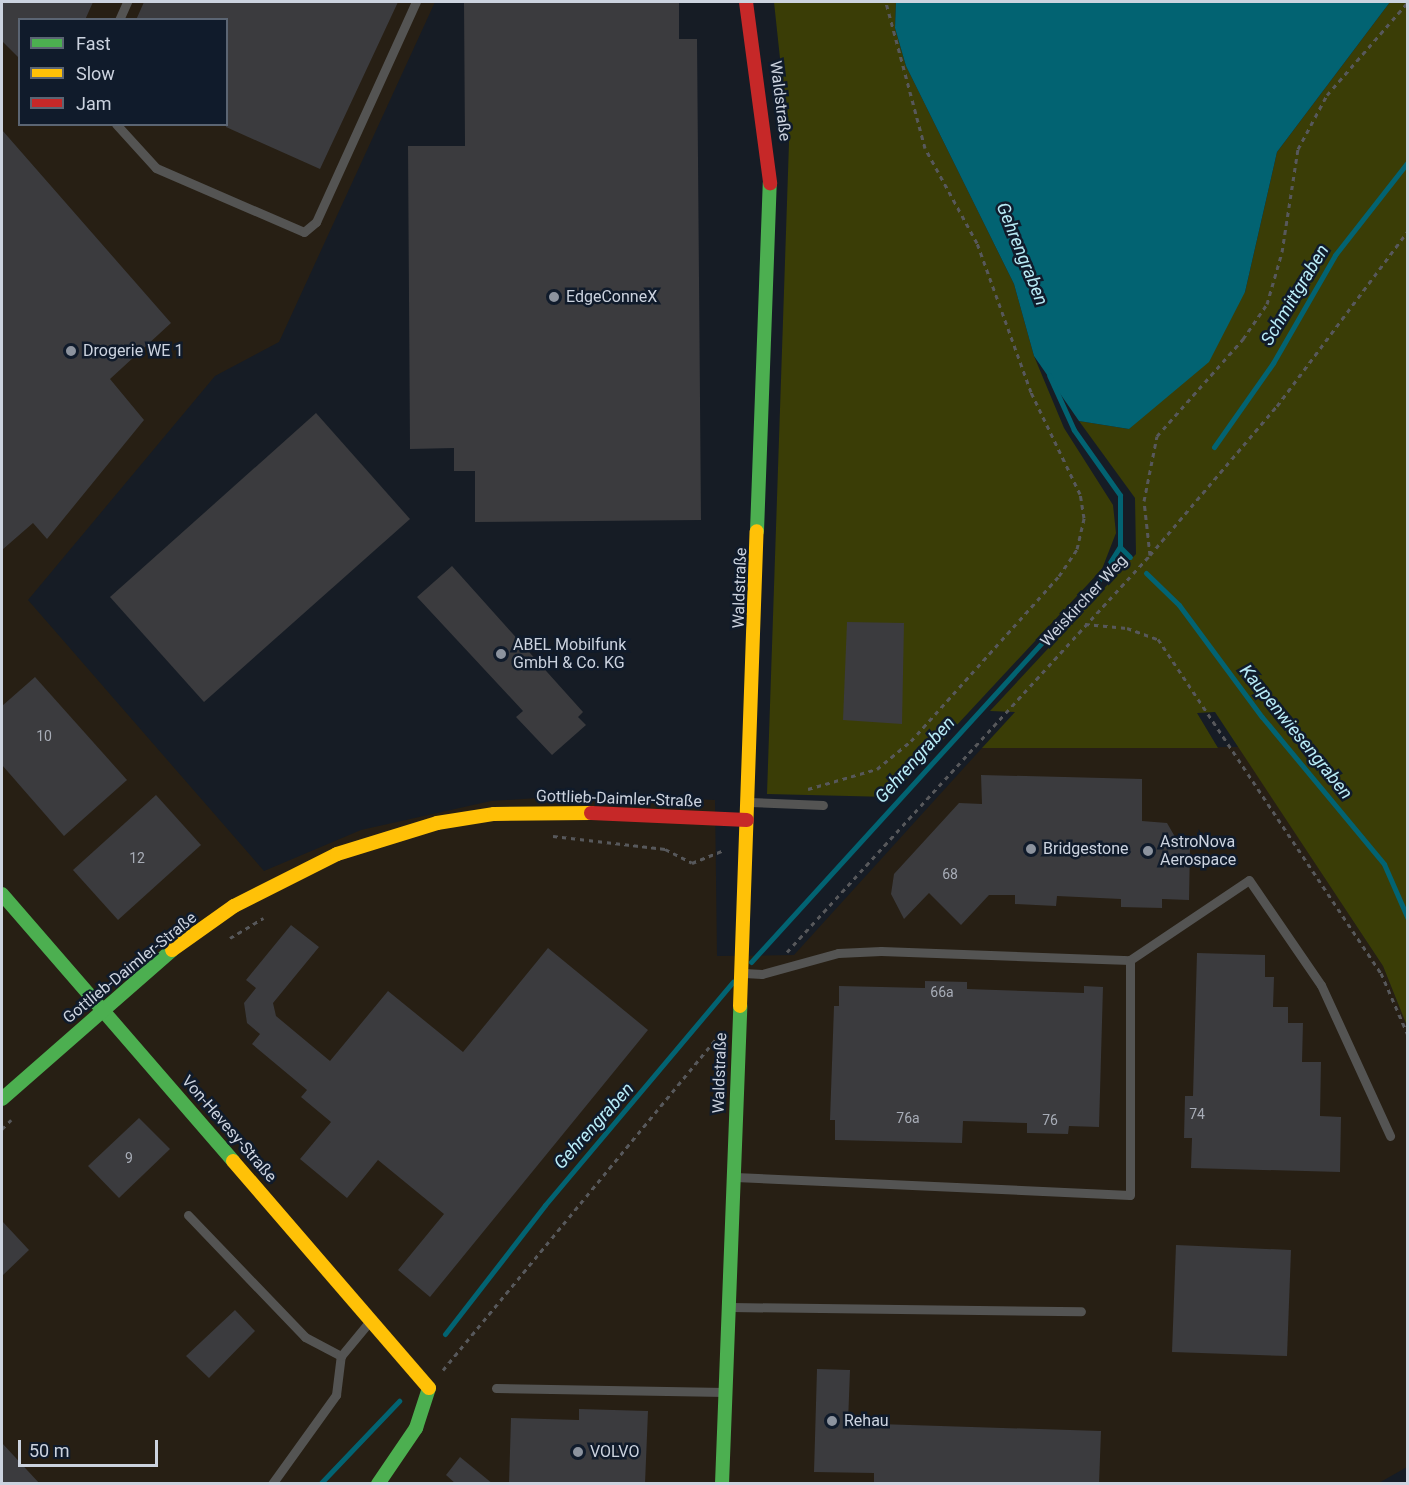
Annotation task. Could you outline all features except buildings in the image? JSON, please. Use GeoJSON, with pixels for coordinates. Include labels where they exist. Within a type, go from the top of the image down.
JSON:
{"type":"FeatureCollection","features":[{"type":"Feature","properties":{"kind":"street","name":"Waldstraße"},"geometry":{"type":"LineString","coordinates":[[722,1484],[738,1040],[744,974],[747,820],[771,166],[746,2]]}},
{"type":"Feature","properties":{"kind":"street","name":"Gottlieb-Daimler-Straße"},"geometry":{"type":"LineString","coordinates":[[2,1100],[104,1009],[234,906],[337,854],[390,836],[494,814],[567,812],[747,820]]}},
{"type":"Feature","properties":{"kind":"street","name":"Von-Hevesy-Straße"},"geometry":{"type":"LineString","coordinates":[[2,894],[104,1009],[429,1388]]}},
{"type":"Feature","properties":{"kind":"street"},"geometry":{"type":"LineString","coordinates":[[378,1484],[416,1428],[429,1388]]}},
{"type":"Feature","properties":{"kind":"lane"},"geometry":{"type":"LineString","coordinates":[[120,18],[127,2]]}},
{"type":"Feature","properties":{"kind":"lane"},"geometry":{"type":"LineString","coordinates":[[118,126],[156,168],[304,232],[316,222],[416,2]]}},
{"type":"Feature","properties":{"kind":"lane"},"geometry":{"type":"LineString","coordinates":[[749,802],[823,805]]}},
{"type":"Feature","properties":{"kind":"lane"},"geometry":{"type":"LineString","coordinates":[[744,974],[838,953],[881,951],[1130,960],[1249,880],[1320,985],[1390,1136]]}},
{"type":"Feature","properties":{"kind":"lane"},"geometry":{"type":"LineString","coordinates":[[733,1177],[1130,1194],[1130,960]]}},
{"type":"Feature","properties":{"kind":"lane"},"geometry":{"type":"LineString","coordinates":[[188,1215],[305,1337],[341,1356]]}},
{"type":"Feature","properties":{"kind":"lane"},"geometry":{"type":"LineString","coordinates":[[729,1307],[1082,1311]]}},
{"type":"Feature","properties":{"kind":"lane"},"geometry":{"type":"LineString","coordinates":[[272,1484],[336,1395],[341,1356],[371,1320]]}},
{"type":"Feature","properties":{"kind":"lane"},"geometry":{"type":"LineString","coordinates":[[496,1388],[726,1392]]}},
{"type":"Feature","properties":{"kind":"path"},"geometry":{"type":"LineString","coordinates":[[795,804],[808,789],[877,769],[911,741],[1059,576],[1077,549],[1084,518],[1080,494],[1031,392],[981,253],[925,148],[886,2]]}},
{"type":"Feature","properties":{"kind":"path"},"geometry":{"type":"LineString","coordinates":[[1149,555],[1144,501],[1156,436],[1243,339],[1267,304],[1282,252],[1298,149],[1327,95],[1407,2]]}},
{"type":"Feature","properties":{"kind":"path","name":"Weiskircher Weg"},"geometry":{"type":"LineString","coordinates":[[783,956],[1149,555],[1277,406],[1407,231]]}},
{"type":"Feature","properties":{"kind":"path"},"geometry":{"type":"LineString","coordinates":[[1085,624],[1127,628],[1158,639],[1381,973],[1407,1035]]}},
{"type":"Feature","properties":{"kind":"path"},"geometry":{"type":"LineString","coordinates":[[547,835],[665,849],[692,863],[717,849],[746,850]]}},
{"type":"Feature","properties":{"kind":"path"},"geometry":{"type":"LineString","coordinates":[[219,945],[266,916]]}},
{"type":"Feature","properties":{"kind":"path"},"geometry":{"type":"LineString","coordinates":[[429,1388],[714,1038],[738,1040]]}},
{"type":"Feature","properties":{"kind":"path"},"geometry":{"type":"LineString","coordinates":[[2,1129],[20,1113]]}},
{"type":"Feature","properties":{"kind":"shaded area"},"geometry":{"type":"Polygon","coordinates":[[[2,2],[435,2],[279,342],[215,376],[28,600],[264,871],[361,830],[491,801],[583,795],[715,800],[717,956],[794,955],[982,748],[1239,747],[1383,966],[1407,1026],[1407,1467],[1377,1484],[2,1484],[2,2]]]}},
{"type":"Feature","properties":{"kind":"shaded area"},"geometry":{"type":"Polygon","coordinates":[[[774,2],[896,2],[895,28],[906,66],[1014,284],[1034,356],[1064,428],[1113,505],[1116,533],[1102,569],[890,797],[767,794],[789,143],[774,2]]]}},
{"type":"Feature","properties":{"kind":"shaded area"},"geometry":{"type":"Polygon","coordinates":[[[1390,2],[1407,2],[1407,1026],[1383,966],[1215,712],[1197,713],[1218,748],[982,748],[1015,712],[990,711],[1136,554],[1135,498],[1079,421],[1129,429],[1245,292],[1277,152],[1390,2]]]}},
{"type":"Feature","properties":{"kind":"water"},"geometry":{"type":"Polygon","coordinates":[[[896,2],[1390,2],[1277,152],[1245,292],[1209,362],[1129,429],[1079,421],[1034,356],[1014,284],[906,66],[895,28],[896,2]]]}},
{"type":"Feature","properties":{"kind":"waterway","name":"Schmittgraben"},"geometry":{"type":"LineString","coordinates":[[1214,447],[1273,363],[1335,255],[1408,162]]}},
{"type":"Feature","properties":{"kind":"waterway","name":"Gehrengraben"},"geometry":{"type":"LineString","coordinates":[[751,962],[1099,580],[1120,547],[1120,495],[1074,430],[1049,375]]}},
{"type":"Feature","properties":{"kind":"waterway","name":"Kaupenwiesengraben"},"geometry":{"type":"LineString","coordinates":[[1120,547],[1130,557]]}},
{"type":"Feature","properties":{"kind":"waterway","name":"Kaupenwiesengraben"},"geometry":{"type":"LineString","coordinates":[[1146,573],[1179,605],[1262,717],[1384,864],[1408,919]]}},
{"type":"Feature","properties":{"kind":"waterway","name":"Gehrengraben"},"geometry":{"type":"LineString","coordinates":[[445,1334],[545,1205],[733,982]]}},
{"type":"Feature","properties":{"kind":"waterway","name":"Gehrengraben"},"geometry":{"type":"LineString","coordinates":[[320,1484],[399,1401]]}},
{"type":"Feature","properties":{"kind":"traffic: fast"},"geometry":{"type":"LineString","coordinates":[[757,531],[770,183]]}},
{"type":"Feature","properties":{"kind":"traffic: fast"},"geometry":{"type":"LineString","coordinates":[[2,894],[233,1161]]}},
{"type":"Feature","properties":{"kind":"traffic: fast"},"geometry":{"type":"LineString","coordinates":[[2,1099],[172,950]]}},
{"type":"Feature","properties":{"kind":"traffic: fast"},"geometry":{"type":"LineString","coordinates":[[722,1484],[740,1006]]}},
{"type":"Feature","properties":{"kind":"traffic: fast"},"geometry":{"type":"LineString","coordinates":[[378,1484],[416,1428],[429,1388]]}},
{"type":"Feature","properties":{"kind":"traffic: slow"},"geometry":{"type":"LineString","coordinates":[[740,1006],[757,531]]}},
{"type":"Feature","properties":{"kind":"traffic: slow"},"geometry":{"type":"LineString","coordinates":[[172,950],[234,906],[337,854],[437,823],[494,814],[591,813]]}},
{"type":"Feature","properties":{"kind":"traffic: slow"},"geometry":{"type":"LineString","coordinates":[[233,1161],[429,1388]]}},
{"type":"Feature","properties":{"kind":"traffic: jam"},"geometry":{"type":"LineString","coordinates":[[746,2],[770,183]]}},
{"type":"Feature","properties":{"kind":"traffic: jam"},"geometry":{"type":"LineString","coordinates":[[591,813],[747,820]]}},
{"type":"Feature","properties":{"kind":"place","name":"EdgeConneX"},"geometry":{"type":"Point","coordinates":[554,297]}},
{"type":"Feature","properties":{"kind":"place","name":"Drogerie WE 1"},"geometry":{"type":"Point","coordinates":[71,351]}},
{"type":"Feature","properties":{"kind":"place","name":"ABEL Mobilfunk GmbH & Co. KG"},"geometry":{"type":"Point","coordinates":[501,654]}},
{"type":"Feature","properties":{"kind":"place","name":"Bridgestone"},"geometry":{"type":"Point","coordinates":[1031,849]}},
{"type":"Feature","properties":{"kind":"place","name":"AstroNova Aerospace"},"geometry":{"type":"Point","coordinates":[1148,851]}},
{"type":"Feature","properties":{"kind":"place","name":"Rehau"},"geometry":{"type":"Point","coordinates":[832,1421]}},
{"type":"Feature","properties":{"kind":"place","name":"VOLVO"},"geometry":{"type":"Point","coordinates":[578,1452]}}]}
